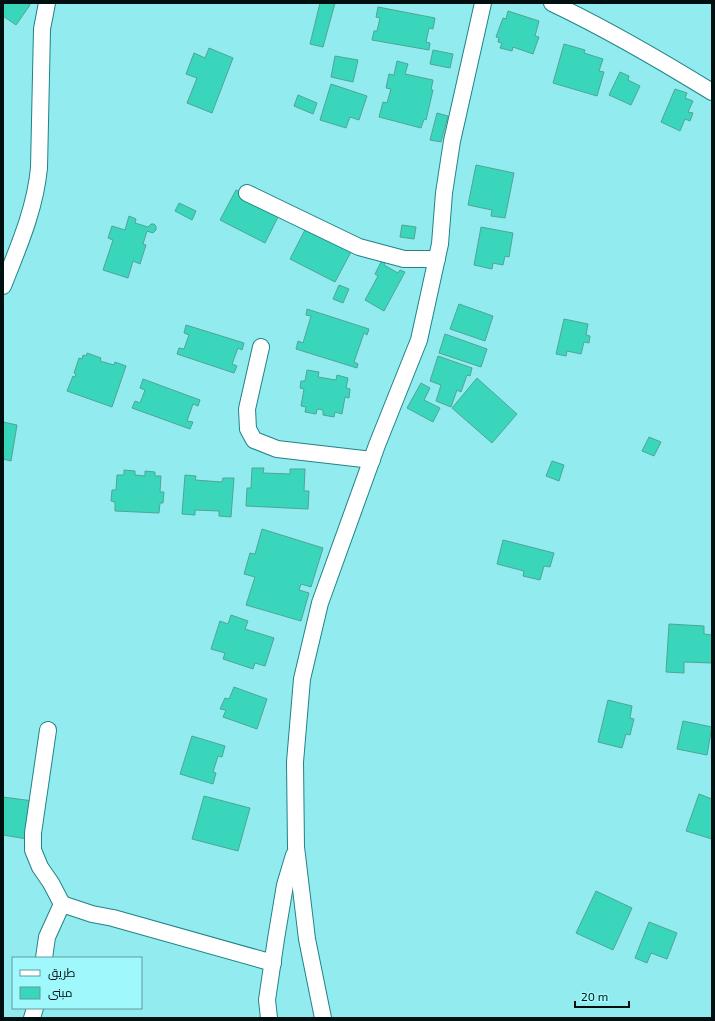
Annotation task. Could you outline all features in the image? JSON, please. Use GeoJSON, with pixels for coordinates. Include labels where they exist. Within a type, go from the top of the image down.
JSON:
{"type":"FeatureCollection","features":[{"type":"Feature","properties":{"kind":"street"},"geometry":{"type":"LineString","coordinates":[[3,286],[33,206],[37,187],[39,168],[42,29],[47,3]]}},
{"type":"Feature","properties":{"kind":"street"},"geometry":{"type":"LineString","coordinates":[[323,1018],[307,938],[296,847],[295,762],[302,679],[320,603],[372,460],[419,340],[440,244],[444,193],[452,141],[483,3]]}},
{"type":"Feature","properties":{"kind":"street"},"geometry":{"type":"LineString","coordinates":[[552,3],[576,14],[646,52],[712,92]]}},
{"type":"Feature","properties":{"kind":"street"},"geometry":{"type":"LineString","coordinates":[[246,193],[359,247],[404,259],[437,259]]}},
{"type":"Feature","properties":{"kind":"street"},"geometry":{"type":"LineString","coordinates":[[261,347],[247,409],[248,429],[254,440],[278,449],[372,460]]}},
{"type":"Feature","properties":{"kind":"street"},"geometry":{"type":"LineString","coordinates":[[48,730],[33,833],[33,850],[40,867],[51,883],[62,904],[92,914],[113,918],[273,963]]}},
{"type":"Feature","properties":{"kind":"street"},"geometry":{"type":"LineString","coordinates":[[269,1018],[268,1000],[285,885],[296,847]]}},
{"type":"Feature","properties":{"kind":"street"},"geometry":{"type":"LineString","coordinates":[[44,957],[46,937],[62,904]]}},
{"type":"Feature","properties":{"kind":"building"},"geometry":{"type":"Polygon","coordinates":[[[3,3],[27,3],[30,5],[16,25],[3,16],[3,3]]]}},
{"type":"Feature","properties":{"kind":"building"},"geometry":{"type":"Polygon","coordinates":[[[320,3],[335,3],[323,47],[310,44],[320,3]]]}},
{"type":"Feature","properties":{"kind":"building"},"geometry":{"type":"Polygon","coordinates":[[[378,7],[435,18],[433,29],[429,28],[426,42],[430,43],[429,50],[372,40],[374,31],[377,31],[380,18],[376,17],[378,7]]]}},
{"type":"Feature","properties":{"kind":"building"},"geometry":{"type":"Polygon","coordinates":[[[508,11],[539,21],[535,36],[539,37],[533,54],[513,47],[512,51],[500,48],[502,43],[498,42],[499,38],[496,37],[503,18],[506,19],[508,11]]]}},
{"type":"Feature","properties":{"kind":"building"},"geometry":{"type":"Polygon","coordinates":[[[564,44],[585,50],[584,53],[603,59],[599,71],[604,72],[597,96],[553,83],[564,44]]]}},
{"type":"Feature","properties":{"kind":"building"},"geometry":{"type":"Polygon","coordinates":[[[209,48],[233,58],[212,113],[187,103],[197,78],[186,74],[194,53],[205,58],[209,48]]]}},
{"type":"Feature","properties":{"kind":"building"},"geometry":{"type":"Polygon","coordinates":[[[433,50],[453,54],[450,68],[430,64],[433,50]]]}},
{"type":"Feature","properties":{"kind":"building"},"geometry":{"type":"Polygon","coordinates":[[[335,56],[358,60],[353,82],[331,77],[335,56]]]}},
{"type":"Feature","properties":{"kind":"building"},"geometry":{"type":"Polygon","coordinates":[[[397,61],[408,64],[405,74],[433,80],[431,90],[433,90],[426,120],[424,119],[421,128],[379,117],[383,102],[387,103],[391,89],[386,88],[389,74],[394,75],[397,61]]]}},
{"type":"Feature","properties":{"kind":"building"},"geometry":{"type":"Polygon","coordinates":[[[620,72],[629,76],[628,80],[640,86],[631,105],[609,95],[620,72]]]}},
{"type":"Feature","properties":{"kind":"building"},"geometry":{"type":"Polygon","coordinates":[[[331,84],[367,96],[359,120],[350,117],[346,128],[320,120],[331,84]]]}},
{"type":"Feature","properties":{"kind":"building"},"geometry":{"type":"Polygon","coordinates":[[[675,89],[687,93],[685,98],[693,101],[688,112],[693,113],[690,121],[685,119],[680,131],[661,122],[675,89]]]}},
{"type":"Feature","properties":{"kind":"building"},"geometry":{"type":"Polygon","coordinates":[[[298,95],[317,103],[313,114],[294,106],[298,95]]]}},
{"type":"Feature","properties":{"kind":"building"},"geometry":{"type":"Polygon","coordinates":[[[437,113],[448,116],[441,142],[430,140],[437,113]]]}},
{"type":"Feature","properties":{"kind":"building"},"geometry":{"type":"Polygon","coordinates":[[[476,165],[514,173],[505,218],[491,216],[492,210],[468,205],[476,165]]]}},
{"type":"Feature","properties":{"kind":"building"},"geometry":{"type":"Polygon","coordinates":[[[236,190],[280,213],[265,243],[220,220],[236,190]]]}},
{"type":"Feature","properties":{"kind":"building"},"geometry":{"type":"Polygon","coordinates":[[[179,203],[196,211],[192,220],[175,211],[179,203]]]}},
{"type":"Feature","properties":{"kind":"building"},"geometry":{"type":"Polygon","coordinates":[[[129,216],[136,219],[135,223],[148,227],[151,224],[154,224],[156,226],[156,230],[153,233],[147,231],[143,244],[146,245],[140,264],[133,261],[128,278],[103,270],[113,240],[108,238],[112,226],[125,230],[129,216]]]}},
{"type":"Feature","properties":{"kind":"building"},"geometry":{"type":"Polygon","coordinates":[[[402,225],[416,227],[414,239],[400,237],[402,225]]]}},
{"type":"Feature","properties":{"kind":"building"},"geometry":{"type":"Polygon","coordinates":[[[307,226],[352,250],[335,282],[290,259],[307,226]]]}},
{"type":"Feature","properties":{"kind":"building"},"geometry":{"type":"Polygon","coordinates":[[[481,227],[513,233],[509,257],[505,256],[503,265],[493,263],[492,269],[474,265],[481,227]]]}},
{"type":"Feature","properties":{"kind":"building"},"geometry":{"type":"Polygon","coordinates":[[[382,260],[385,262],[384,265],[398,273],[400,270],[405,272],[384,311],[365,300],[378,276],[375,274],[382,260]]]}},
{"type":"Feature","properties":{"kind":"building"},"geometry":{"type":"Polygon","coordinates":[[[339,285],[349,289],[343,303],[333,299],[339,285]]]}},
{"type":"Feature","properties":{"kind":"building"},"geometry":{"type":"Polygon","coordinates":[[[459,304],[493,316],[485,341],[450,329],[459,304]]]}},
{"type":"Feature","properties":{"kind":"building"},"geometry":{"type":"Polygon","coordinates":[[[307,309],[369,329],[367,335],[364,333],[354,362],[358,364],[357,368],[296,349],[298,341],[303,343],[311,316],[306,315],[307,309]]]}},
{"type":"Feature","properties":{"kind":"building"},"geometry":{"type":"Polygon","coordinates":[[[564,319],[588,324],[586,335],[590,336],[589,343],[584,342],[581,354],[567,351],[566,356],[556,354],[564,319]]]}},
{"type":"Feature","properties":{"kind":"building"},"geometry":{"type":"Polygon","coordinates":[[[186,325],[244,343],[242,350],[238,348],[232,364],[237,366],[234,373],[177,354],[179,348],[184,349],[189,335],[184,333],[186,325]]]}},
{"type":"Feature","properties":{"kind":"building"},"geometry":{"type":"Polygon","coordinates":[[[445,334],[487,349],[481,367],[439,353],[445,334]]]}},
{"type":"Feature","properties":{"kind":"building"},"geometry":{"type":"Polygon","coordinates":[[[87,353],[101,358],[100,361],[114,365],[115,362],[126,366],[112,407],[67,391],[73,376],[75,377],[76,374],[74,373],[79,358],[82,359],[83,355],[86,356],[87,353]]]}},
{"type":"Feature","properties":{"kind":"building"},"geometry":{"type":"Polygon","coordinates":[[[438,356],[472,368],[470,376],[467,375],[461,392],[457,390],[451,407],[436,401],[441,385],[430,381],[438,356]]]}},
{"type":"Feature","properties":{"kind":"building"},"geometry":{"type":"Polygon","coordinates":[[[307,370],[319,372],[318,377],[336,380],[337,375],[348,378],[346,388],[350,389],[349,398],[345,397],[342,414],[335,412],[334,417],[323,415],[323,410],[317,409],[316,414],[305,412],[306,407],[301,406],[304,389],[300,388],[301,381],[305,381],[307,370]]]}},
{"type":"Feature","properties":{"kind":"building"},"geometry":{"type":"Polygon","coordinates":[[[477,378],[517,414],[492,443],[452,408],[477,378]]]}},
{"type":"Feature","properties":{"kind":"building"},"geometry":{"type":"Polygon","coordinates":[[[143,379],[200,400],[198,406],[193,404],[187,421],[193,422],[190,429],[132,408],[135,401],[140,403],[145,390],[140,388],[143,379]]]}},
{"type":"Feature","properties":{"kind":"building"},"geometry":{"type":"Polygon","coordinates":[[[421,383],[430,388],[424,400],[440,408],[433,422],[407,408],[421,383]]]}},
{"type":"Feature","properties":{"kind":"building"},"geometry":{"type":"Polygon","coordinates":[[[3,422],[17,425],[11,461],[3,459],[3,422]]]}},
{"type":"Feature","properties":{"kind":"building"},"geometry":{"type":"Polygon","coordinates":[[[649,437],[661,442],[654,456],[642,451],[649,437]]]}},
{"type":"Feature","properties":{"kind":"building"},"geometry":{"type":"Polygon","coordinates":[[[552,461],[564,465],[559,481],[546,476],[552,461]]]}},
{"type":"Feature","properties":{"kind":"building"},"geometry":{"type":"Polygon","coordinates":[[[252,468],[264,468],[263,473],[290,474],[290,469],[305,469],[304,491],[309,491],[308,509],[246,506],[247,488],[251,488],[252,468]]]}},
{"type":"Feature","properties":{"kind":"building"},"geometry":{"type":"Polygon","coordinates":[[[124,470],[135,471],[135,475],[145,476],[145,471],[155,472],[155,476],[161,476],[160,492],[164,492],[163,503],[160,503],[159,513],[115,511],[115,502],[111,501],[112,490],[116,490],[117,475],[124,475],[124,470]]]}},
{"type":"Feature","properties":{"kind":"building"},"geometry":{"type":"Polygon","coordinates":[[[185,475],[196,476],[195,480],[222,482],[223,478],[234,478],[231,517],[219,516],[219,511],[195,510],[195,515],[182,514],[185,475]]]}},
{"type":"Feature","properties":{"kind":"building"},"geometry":{"type":"Polygon","coordinates":[[[262,529],[323,548],[311,587],[301,584],[299,590],[309,593],[301,621],[246,605],[255,577],[244,574],[250,553],[255,554],[262,529]]]}},
{"type":"Feature","properties":{"kind":"building"},"geometry":{"type":"Polygon","coordinates":[[[503,540],[554,553],[550,567],[544,566],[540,580],[523,576],[524,571],[497,564],[503,540]]]}},
{"type":"Feature","properties":{"kind":"building"},"geometry":{"type":"Polygon","coordinates":[[[231,615],[248,621],[245,629],[274,638],[265,666],[255,663],[253,669],[223,659],[225,653],[211,649],[220,621],[228,624],[231,615]]]}},
{"type":"Feature","properties":{"kind":"building"},"geometry":{"type":"Polygon","coordinates":[[[669,624],[704,626],[704,634],[712,635],[712,663],[684,662],[684,673],[666,672],[669,624]]]}},
{"type":"Feature","properties":{"kind":"building"},"geometry":{"type":"Polygon","coordinates":[[[234,687],[267,699],[257,729],[223,717],[226,710],[220,709],[225,698],[229,699],[234,687]]]}},
{"type":"Feature","properties":{"kind":"building"},"geometry":{"type":"Polygon","coordinates":[[[608,700],[632,706],[630,718],[634,719],[630,735],[626,734],[622,748],[598,742],[608,700]]]}},
{"type":"Feature","properties":{"kind":"building"},"geometry":{"type":"Polygon","coordinates":[[[683,721],[712,727],[707,755],[677,749],[683,721]]]}},
{"type":"Feature","properties":{"kind":"building"},"geometry":{"type":"Polygon","coordinates":[[[192,736],[225,746],[222,757],[218,756],[213,772],[216,773],[213,784],[180,774],[192,736]]]}},
{"type":"Feature","properties":{"kind":"building"},"geometry":{"type":"Polygon","coordinates":[[[699,794],[712,799],[712,839],[686,831],[699,794]]]}},
{"type":"Feature","properties":{"kind":"building"},"geometry":{"type":"Polygon","coordinates":[[[204,796],[250,808],[238,851],[192,839],[204,796]]]}},
{"type":"Feature","properties":{"kind":"building"},"geometry":{"type":"Polygon","coordinates":[[[3,797],[33,801],[27,839],[3,835],[3,797]]]}},
{"type":"Feature","properties":{"kind":"building"},"geometry":{"type":"Polygon","coordinates":[[[596,891],[632,908],[613,950],[576,933],[596,891]]]}},
{"type":"Feature","properties":{"kind":"building"},"geometry":{"type":"Polygon","coordinates":[[[649,922],[677,933],[667,959],[651,953],[647,963],[635,958],[649,922]]]}}]}
